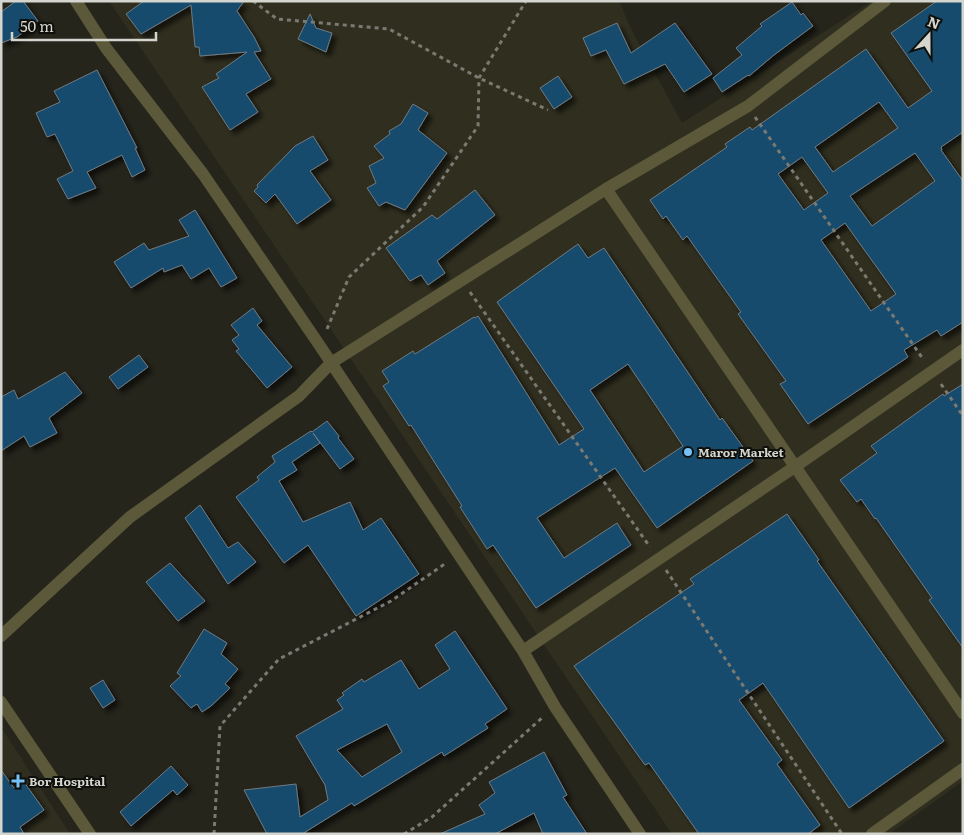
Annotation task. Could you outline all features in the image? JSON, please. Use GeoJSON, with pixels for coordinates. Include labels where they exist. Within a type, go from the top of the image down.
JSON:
{"type":"FeatureCollection","features":[{"type":"Feature","properties":{"kind":"street"},"geometry":{"type":"LineString","coordinates":[[76,1],[106,48],[204,174],[332,363],[523,651],[555,707],[640,834]]}},
{"type":"Feature","properties":{"kind":"street"},"geometry":{"type":"LineString","coordinates":[[1,636],[130,517],[299,396],[332,363],[606,190],[748,106],[885,1]]}},
{"type":"Feature","properties":{"kind":"street"},"geometry":{"type":"LineString","coordinates":[[606,190],[963,713]]}},
{"type":"Feature","properties":{"kind":"street"},"geometry":{"type":"LineString","coordinates":[[523,651],[963,350]]}},
{"type":"Feature","properties":{"kind":"street"},"geometry":{"type":"LineString","coordinates":[[1,702],[90,834]]}},
{"type":"Feature","properties":{"kind":"street"},"geometry":{"type":"LineString","coordinates":[[872,834],[963,769]]}},
{"type":"Feature","properties":{"kind":"path"},"geometry":{"type":"LineString","coordinates":[[253,1],[276,20],[389,29],[479,78],[548,110]]}},
{"type":"Feature","properties":{"kind":"path"},"geometry":{"type":"LineString","coordinates":[[320,346],[349,277],[423,207],[478,126],[479,78],[526,1]]}},
{"type":"Feature","properties":{"kind":"path"},"geometry":{"type":"LineString","coordinates":[[748,106],[963,416]]}},
{"type":"Feature","properties":{"kind":"path"},"geometry":{"type":"LineString","coordinates":[[214,834],[220,726],[279,659],[391,601],[459,554]]}},
{"type":"Feature","properties":{"kind":"path"},"geometry":{"type":"LineString","coordinates":[[404,834],[432,817],[555,707]]}},
{"type":"Feature","properties":{"kind":"shaded area","name":"Maror Market"},"geometry":{"type":"Polygon","coordinates":[[[109,1],[619,1],[633,33],[682,123],[872,1],[963,1],[963,781],[889,834],[672,834],[109,1]]]}},
{"type":"Feature","properties":{"kind":"shaded area","name":"Bor Hospital"},"geometry":{"type":"Polygon","coordinates":[[[1,727],[70,834],[1,834],[1,727]]]}},
{"type":"Feature","properties":{"kind":"building"},"geometry":{"type":"Polygon","coordinates":[[[16,1],[23,1],[38,21],[17,37],[1,43],[1,12],[16,1]]]}},
{"type":"Feature","properties":{"kind":"building"},"geometry":{"type":"Polygon","coordinates":[[[144,1],[244,1],[237,11],[261,51],[254,52],[271,79],[246,94],[258,112],[230,130],[202,87],[219,78],[216,74],[247,52],[200,56],[199,47],[195,47],[191,5],[141,34],[126,14],[144,1]]]}},
{"type":"Feature","properties":{"kind":"building"},"geometry":{"type":"Polygon","coordinates":[[[937,1],[963,1],[963,132],[941,147],[941,150],[963,181],[963,322],[941,336],[937,330],[904,350],[908,357],[808,424],[780,384],[786,381],[738,314],[741,312],[687,236],[683,240],[666,216],[663,219],[650,200],[727,147],[725,144],[750,127],[752,130],[866,49],[908,108],[932,91],[891,33],[937,1]],[[879,102],[815,147],[833,172],[898,128],[879,102]],[[915,153],[850,196],[872,226],[935,181],[915,153]],[[802,157],[778,174],[804,210],[828,193],[802,157]],[[845,223],[821,240],[871,311],[896,294],[845,223]]]}},
{"type":"Feature","properties":{"kind":"building"},"geometry":{"type":"Polygon","coordinates":[[[792,2],[801,15],[803,13],[813,26],[749,76],[722,92],[713,78],[742,55],[736,48],[762,26],[760,24],[792,2]]]}},
{"type":"Feature","properties":{"kind":"building"},"geometry":{"type":"Polygon","coordinates":[[[310,14],[316,28],[332,33],[326,52],[298,39],[310,14]]]}},
{"type":"Feature","properties":{"kind":"building"},"geometry":{"type":"Polygon","coordinates":[[[617,23],[631,53],[675,23],[712,74],[684,92],[665,64],[624,84],[606,50],[591,56],[583,38],[617,23]]]}},
{"type":"Feature","properties":{"kind":"building"},"geometry":{"type":"Polygon","coordinates":[[[97,70],[137,148],[135,148],[145,170],[132,177],[122,155],[87,172],[96,188],[68,199],[57,179],[73,171],[55,134],[47,137],[36,113],[60,102],[54,91],[97,70]]]}},
{"type":"Feature","properties":{"kind":"building"},"geometry":{"type":"Polygon","coordinates":[[[558,76],[572,97],[554,109],[540,88],[558,76]]]}},
{"type":"Feature","properties":{"kind":"building"},"geometry":{"type":"Polygon","coordinates":[[[413,104],[428,113],[418,130],[447,153],[405,210],[386,202],[379,206],[367,188],[376,183],[369,166],[384,158],[374,146],[390,134],[389,131],[401,124],[413,104]]]}},
{"type":"Feature","properties":{"kind":"building"},"geometry":{"type":"Polygon","coordinates":[[[313,136],[328,160],[310,171],[331,200],[297,224],[275,194],[266,203],[254,191],[258,187],[257,185],[295,146],[313,136]]]}},
{"type":"Feature","properties":{"kind":"building"},"geometry":{"type":"Polygon","coordinates":[[[475,190],[495,215],[437,261],[445,273],[428,285],[421,275],[410,281],[386,248],[432,215],[437,219],[475,190]]]}},
{"type":"Feature","properties":{"kind":"building"},"geometry":{"type":"Polygon","coordinates":[[[195,210],[237,278],[221,287],[209,268],[191,279],[182,265],[164,272],[163,268],[131,288],[114,262],[144,243],[149,250],[189,236],[179,220],[195,210]]]}},
{"type":"Feature","properties":{"kind":"building"},"geometry":{"type":"Polygon","coordinates":[[[578,244],[588,258],[604,248],[720,420],[722,418],[753,461],[657,528],[615,468],[537,518],[564,558],[617,523],[631,545],[536,608],[493,545],[487,549],[411,425],[409,426],[383,386],[389,382],[382,371],[413,351],[415,354],[478,316],[559,445],[584,429],[497,302],[578,244]],[[628,364],[590,390],[644,472],[683,446],[628,364]]]}},
{"type":"Feature","properties":{"kind":"building"},"geometry":{"type":"Polygon","coordinates":[[[253,308],[262,321],[257,325],[292,367],[267,388],[236,351],[239,349],[232,340],[239,335],[231,325],[253,308]]]}},
{"type":"Feature","properties":{"kind":"building"},"geometry":{"type":"Polygon","coordinates":[[[139,355],[148,367],[118,389],[109,377],[139,355]]]}},
{"type":"Feature","properties":{"kind":"building"},"geometry":{"type":"Polygon","coordinates":[[[65,372],[82,393],[49,418],[57,433],[30,447],[24,436],[1,451],[1,397],[14,390],[18,399],[65,372]]]}},
{"type":"Feature","properties":{"kind":"building"},"geometry":{"type":"Polygon","coordinates":[[[963,384],[963,648],[929,600],[932,598],[876,518],[861,499],[857,502],[840,480],[877,453],[871,446],[943,394],[944,396],[963,384]]]}},
{"type":"Feature","properties":{"kind":"building"},"geometry":{"type":"Polygon","coordinates":[[[327,421],[354,459],[340,469],[313,433],[320,443],[292,462],[297,470],[279,481],[303,522],[350,502],[363,530],[381,518],[419,574],[356,616],[308,545],[284,563],[236,497],[259,480],[257,477],[275,462],[272,456],[327,421]]]}},
{"type":"Feature","properties":{"kind":"building"},"geometry":{"type":"Polygon","coordinates":[[[200,505],[228,548],[238,542],[256,562],[228,584],[185,518],[200,505]]]}},
{"type":"Feature","properties":{"kind":"building"},"geometry":{"type":"Polygon","coordinates":[[[787,514],[819,560],[817,561],[944,741],[849,808],[763,683],[739,700],[782,760],[777,764],[820,825],[808,834],[699,834],[649,763],[645,765],[574,666],[694,584],[690,579],[787,514]]]}},
{"type":"Feature","properties":{"kind":"building"},"geometry":{"type":"Polygon","coordinates":[[[170,563],[205,601],[178,621],[146,582],[170,563]]]}},
{"type":"Feature","properties":{"kind":"building"},"geometry":{"type":"Polygon","coordinates":[[[204,629],[227,643],[221,654],[238,669],[225,684],[230,688],[202,712],[197,704],[191,708],[170,686],[181,676],[177,673],[204,629]]]}},
{"type":"Feature","properties":{"kind":"building"},"geometry":{"type":"Polygon","coordinates":[[[455,631],[507,709],[485,724],[488,728],[444,756],[442,752],[354,806],[352,803],[302,834],[267,834],[244,790],[296,784],[300,817],[328,800],[325,785],[296,736],[343,709],[337,700],[344,695],[342,693],[362,679],[364,682],[401,660],[419,689],[450,669],[435,645],[455,631]],[[387,724],[337,750],[362,777],[402,752],[387,724]]]}},
{"type":"Feature","properties":{"kind":"building"},"geometry":{"type":"Polygon","coordinates":[[[103,680],[115,700],[103,708],[90,688],[103,680]]]}},
{"type":"Feature","properties":{"kind":"building"},"geometry":{"type":"Polygon","coordinates":[[[544,752],[567,795],[563,797],[587,834],[543,834],[534,813],[495,834],[440,834],[485,814],[479,805],[495,793],[489,782],[544,752]]]}},
{"type":"Feature","properties":{"kind":"building"},"geometry":{"type":"Polygon","coordinates":[[[171,766],[188,785],[177,795],[173,790],[131,826],[120,812],[171,766]]]}},
{"type":"Feature","properties":{"kind":"building"},"geometry":{"type":"Polygon","coordinates":[[[1,770],[14,788],[24,782],[44,810],[20,827],[24,834],[1,834],[1,770]]]}},
{"type":"Feature","properties":{"kind":"place","name":"Maror Market"},"geometry":{"type":"Point","coordinates":[688,452]}},
{"type":"Feature","properties":{"kind":"place","name":"Bor Hospital"},"geometry":{"type":"Point","coordinates":[18,781]}}]}
